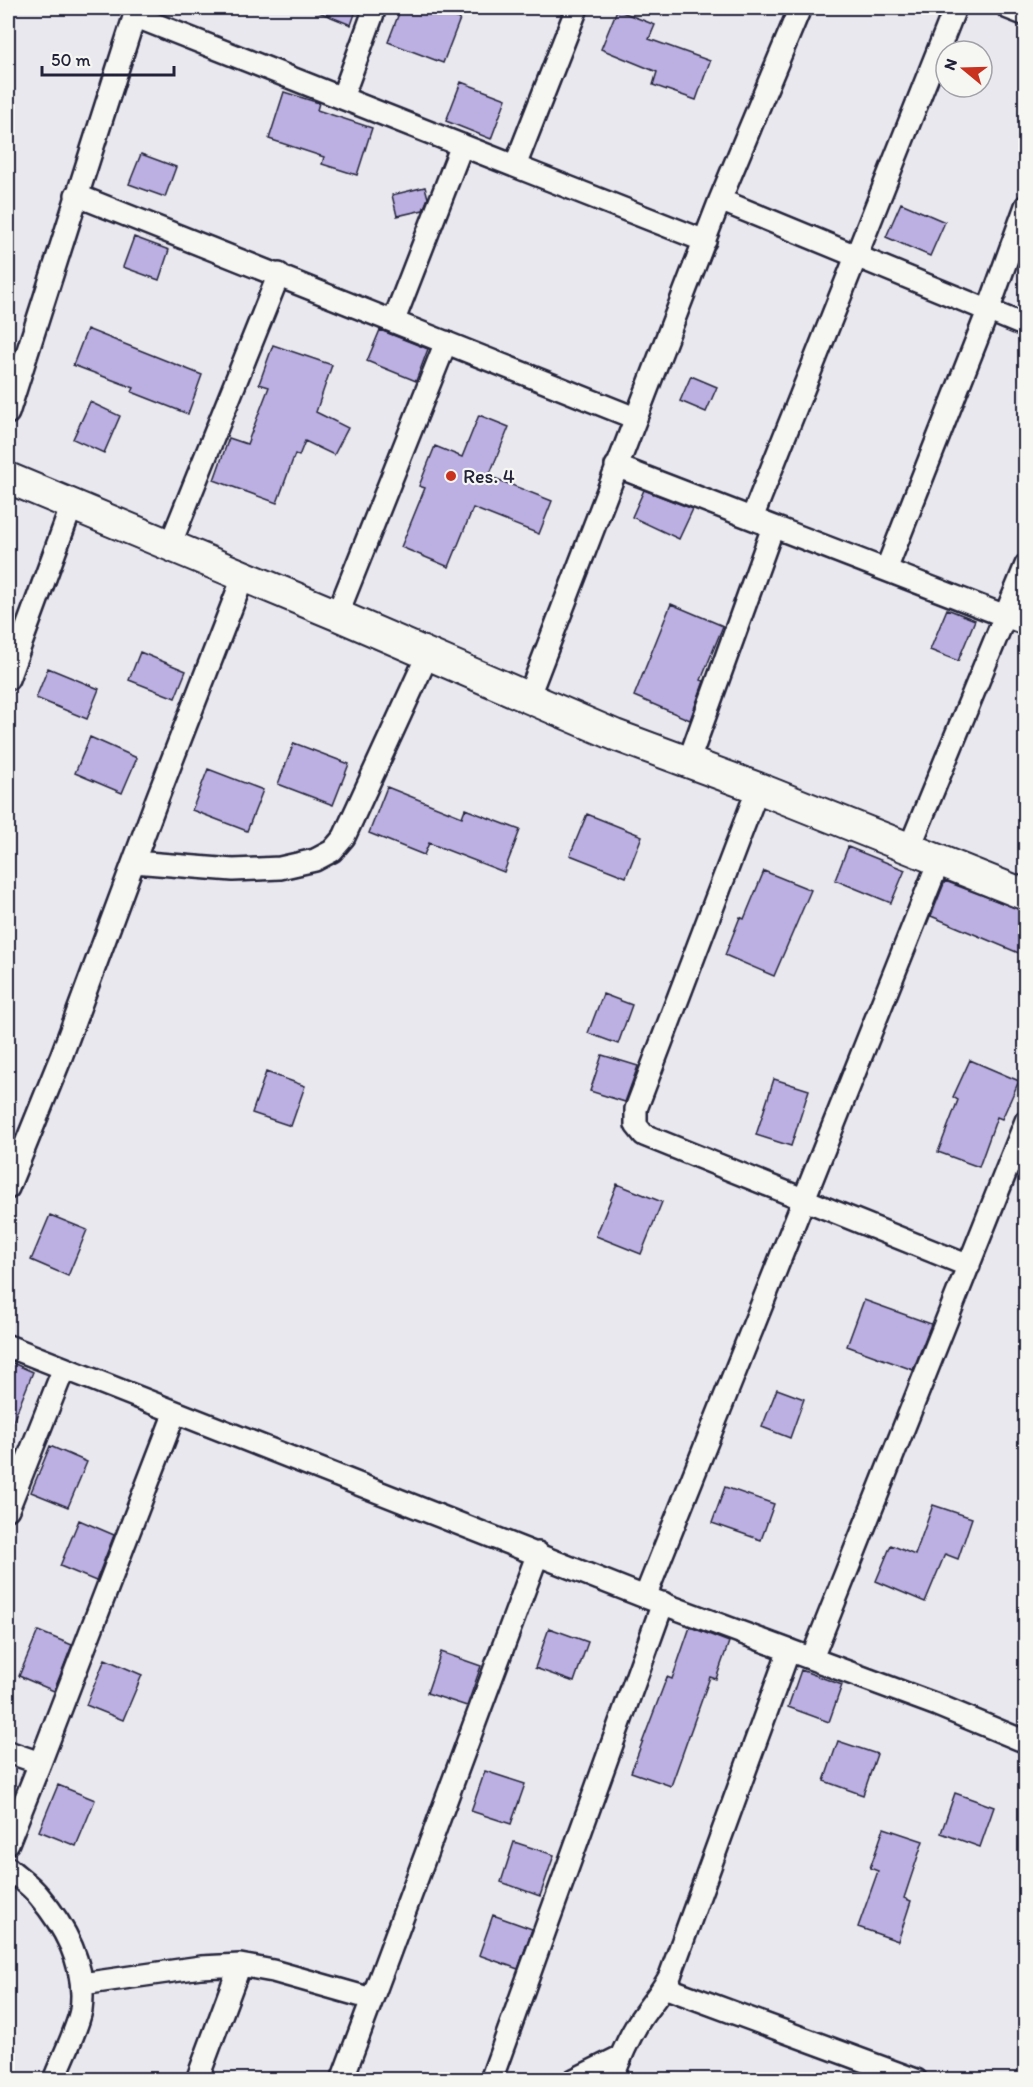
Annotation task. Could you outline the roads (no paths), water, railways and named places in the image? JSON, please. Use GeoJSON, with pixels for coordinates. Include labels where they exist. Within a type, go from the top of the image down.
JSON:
{"type":"FeatureCollection","features":[{"type":"Feature","properties":{"kind":"main road"},"geometry":{"type":"LineString","coordinates":[[8,478],[244,575],[615,735],[1026,895]]}},
{"type":"Feature","properties":{"kind":"street"},"geometry":{"type":"LineString","coordinates":[[342,98],[375,8]]}},
{"type":"Feature","properties":{"kind":"street"},"geometry":{"type":"LineString","coordinates":[[515,166],[577,8]]}},
{"type":"Feature","properties":{"kind":"street"},"geometry":{"type":"LineString","coordinates":[[528,698],[720,200],[800,8]]}},
{"type":"Feature","properties":{"kind":"street"},"geometry":{"type":"LineString","coordinates":[[752,518],[955,8]]}},
{"type":"Feature","properties":{"kind":"street"},"geometry":{"type":"LineString","coordinates":[[1008,8],[1026,15]]}},
{"type":"Feature","properties":{"kind":"street"},"geometry":{"type":"LineString","coordinates":[[8,413],[136,12],[342,98],[705,241]]}},
{"type":"Feature","properties":{"kind":"street"},"geometry":{"type":"LineString","coordinates":[[394,320],[462,145]]}},
{"type":"Feature","properties":{"kind":"street"},"geometry":{"type":"LineString","coordinates":[[76,195],[279,274],[635,418]]}},
{"type":"Feature","properties":{"kind":"street"},"geometry":{"type":"LineString","coordinates":[[720,200],[1026,326]]}},
{"type":"Feature","properties":{"kind":"street"},"geometry":{"type":"LineString","coordinates":[[886,570],[988,311],[1026,206]]}},
{"type":"Feature","properties":{"kind":"street"},"geometry":{"type":"LineString","coordinates":[[170,545],[279,274]]}},
{"type":"Feature","properties":{"kind":"street"},"geometry":{"type":"LineString","coordinates":[[337,615],[446,342]]}},
{"type":"Feature","properties":{"kind":"street"},"geometry":{"type":"LineString","coordinates":[[616,466],[1026,624]]}},
{"type":"Feature","properties":{"kind":"street"},"geometry":{"type":"LineString","coordinates":[[8,679],[72,505]]}},
{"type":"Feature","properties":{"kind":"street"},"geometry":{"type":"LineString","coordinates":[[688,763],[773,527]]}},
{"type":"Feature","properties":{"kind":"street"},"geometry":{"type":"LineString","coordinates":[[909,849],[1026,565]]}},
{"type":"Feature","properties":{"kind":"street"},"geometry":{"type":"LineString","coordinates":[[8,1188],[61,1057],[244,575]]}},
{"type":"Feature","properties":{"kind":"street"},"geometry":{"type":"LineString","coordinates":[[134,862],[233,870],[268,868],[315,860],[332,851],[344,837],[428,654]]}},
{"type":"Feature","properties":{"kind":"street"},"geometry":{"type":"LineString","coordinates":[[758,789],[636,1110],[636,1125],[644,1135],[969,1266]]}},
{"type":"Feature","properties":{"kind":"street"},"geometry":{"type":"LineString","coordinates":[[491,2079],[654,1600],[804,1200],[939,861]]}},
{"type":"Feature","properties":{"kind":"street"},"geometry":{"type":"LineString","coordinates":[[812,1658],[1026,1121]]}},
{"type":"Feature","properties":{"kind":"street"},"geometry":{"type":"LineString","coordinates":[[8,1346],[654,1600],[937,1705],[1026,1742]]}},
{"type":"Feature","properties":{"kind":"street"},"geometry":{"type":"LineString","coordinates":[[8,1509],[64,1368]]}},
{"type":"Feature","properties":{"kind":"street"},"geometry":{"type":"LineString","coordinates":[[9,1837],[40,1763],[175,1412]]}},
{"type":"Feature","properties":{"kind":"street"},"geometry":{"type":"LineString","coordinates":[[342,2079],[538,1553]]}},
{"type":"Feature","properties":{"kind":"street"},"geometry":{"type":"LineString","coordinates":[[612,2079],[620,2057],[637,2024],[664,1987],[674,1965],[789,1650]]}},
{"type":"Feature","properties":{"kind":"street"},"geometry":{"type":"LineString","coordinates":[[8,1752],[40,1763]]}},
{"type":"Feature","properties":{"kind":"street"},"geometry":{"type":"LineString","coordinates":[[8,1868],[38,1894],[65,1932],[77,1956],[82,1984],[81,2012],[54,2079]]}},
{"type":"Feature","properties":{"kind":"street"},"geometry":{"type":"LineString","coordinates":[[82,1984],[201,1967],[240,1965],[273,1971],[372,2000]]}},
{"type":"Feature","properties":{"kind":"street"},"geometry":{"type":"LineString","coordinates":[[197,2079],[240,1965]]}},
{"type":"Feature","properties":{"kind":"street"},"geometry":{"type":"LineString","coordinates":[[664,1987],[916,2079]]}},
{"type":"Feature","properties":{"kind":"street"},"geometry":{"type":"LineString","coordinates":[[574,2079],[620,2057]]}},
{"type":"Feature","properties":{"kind":"place","name":"Res. 4"},"geometry":{"type":"Point","coordinates":[451,476]}}]}
